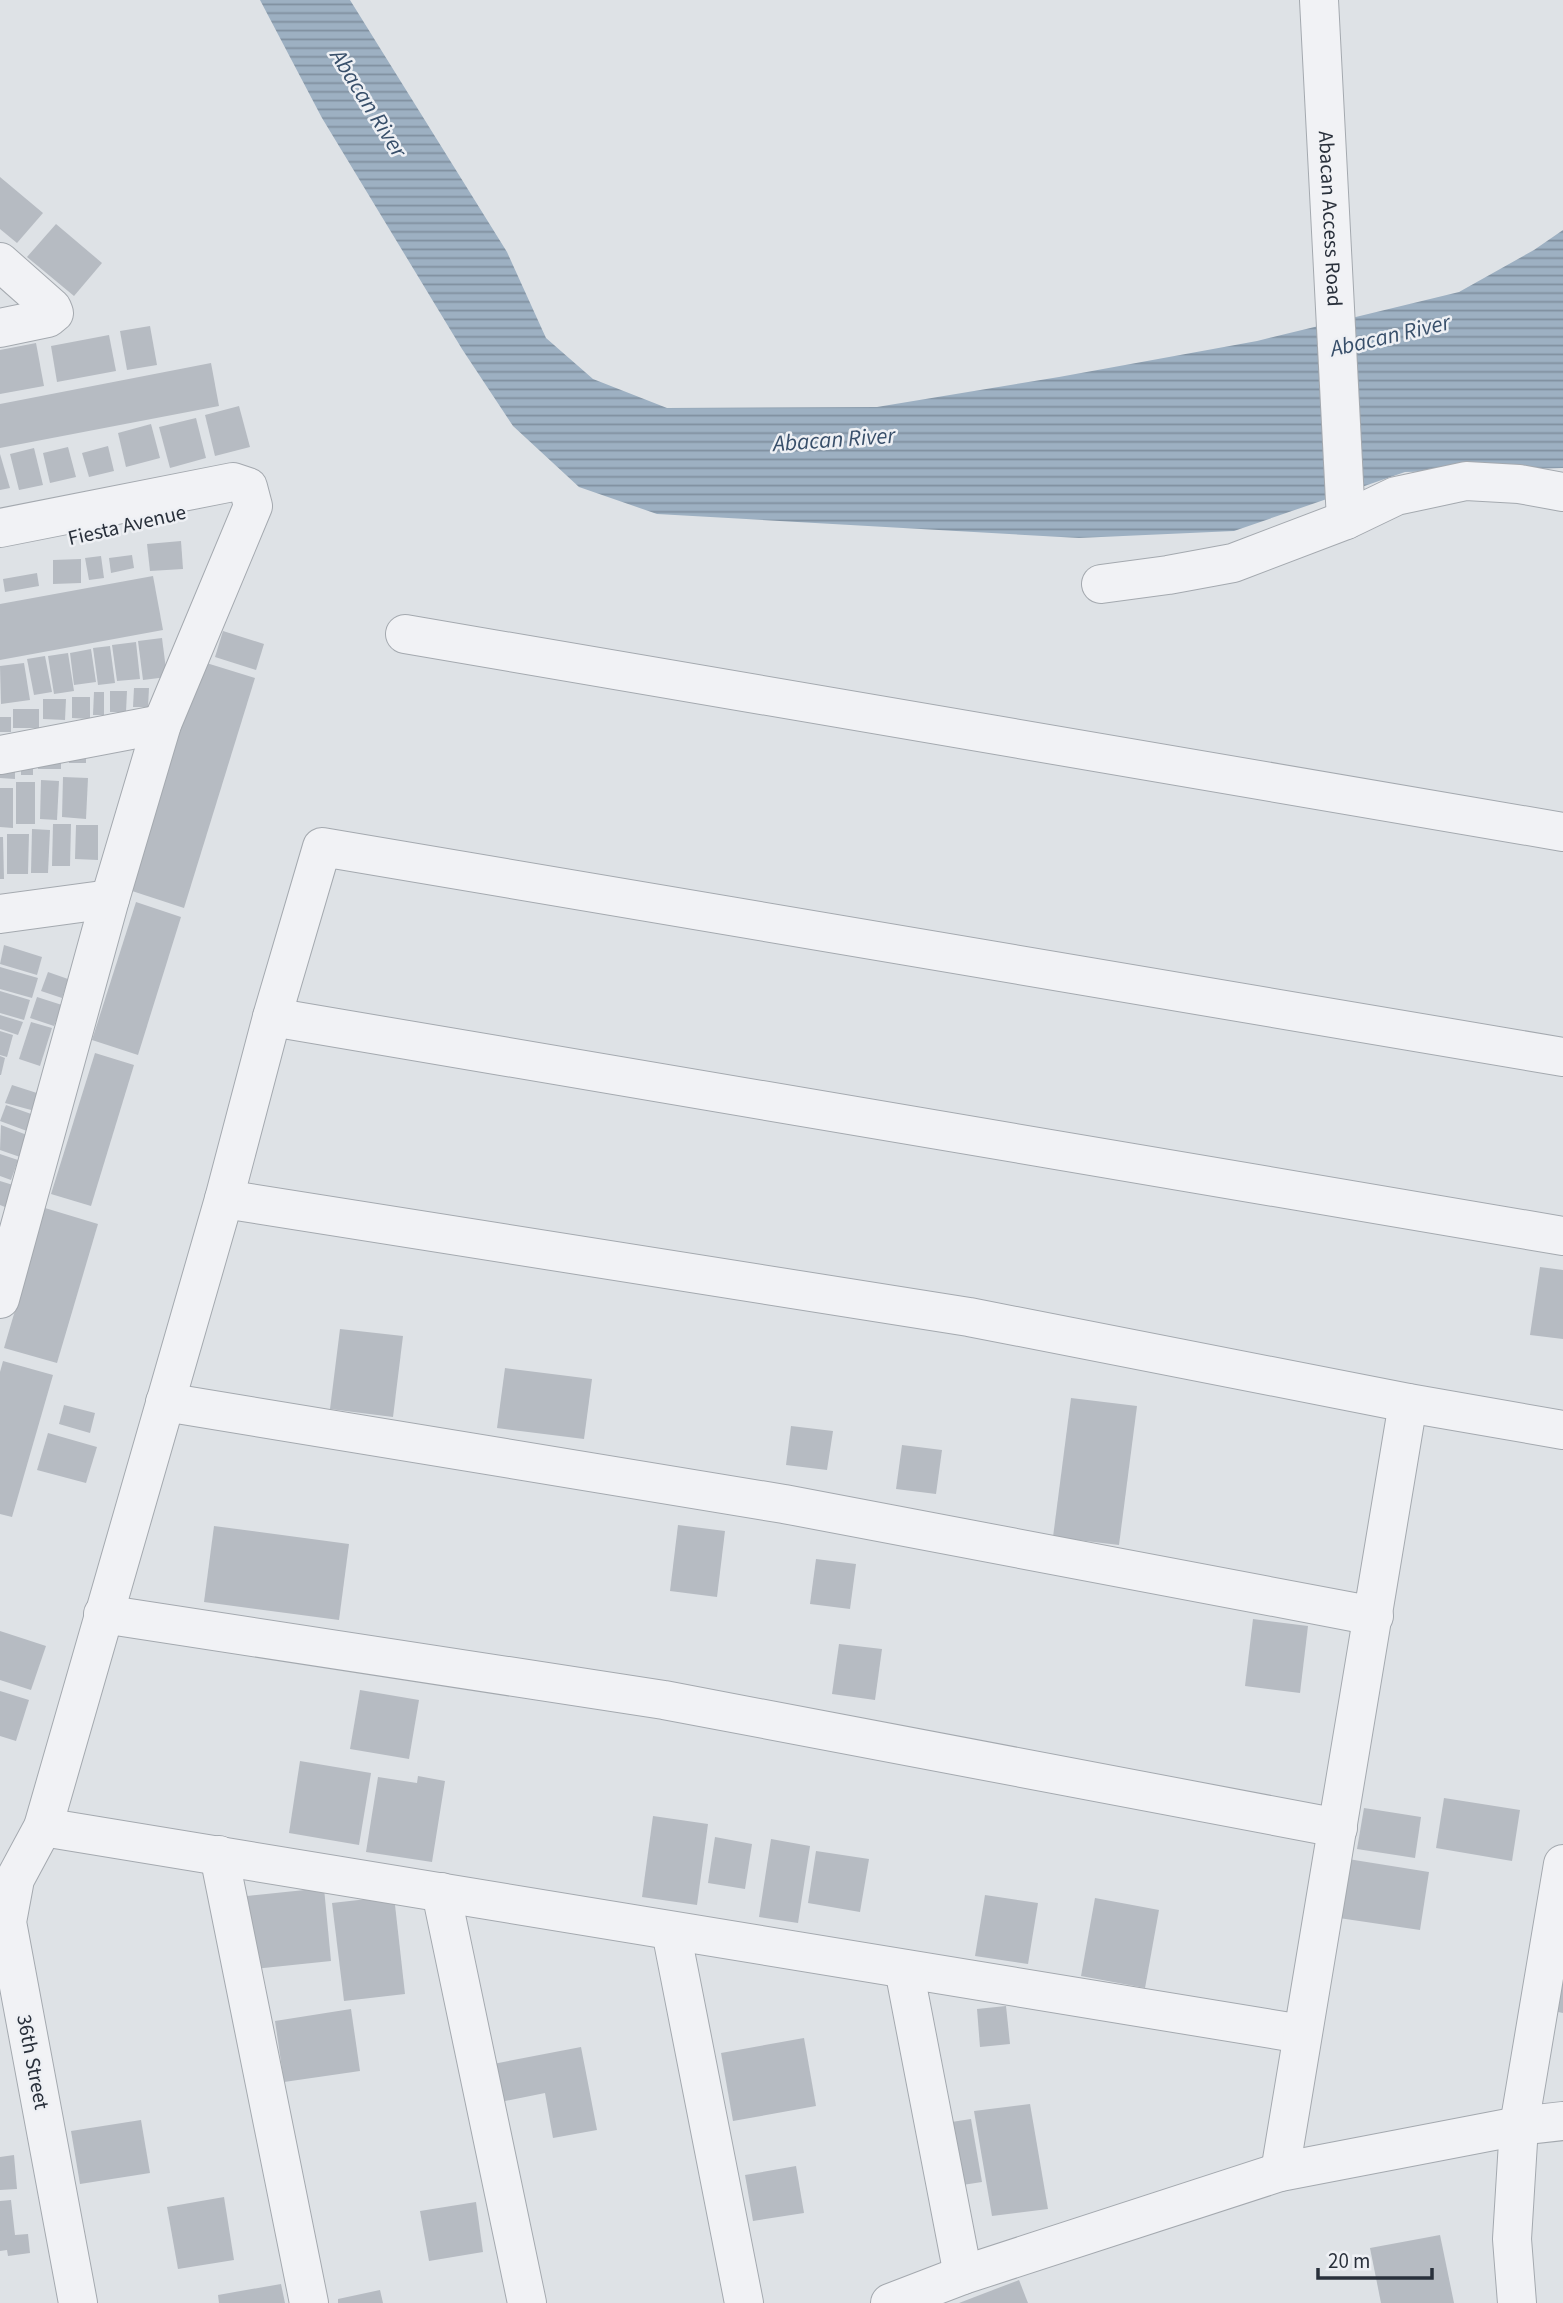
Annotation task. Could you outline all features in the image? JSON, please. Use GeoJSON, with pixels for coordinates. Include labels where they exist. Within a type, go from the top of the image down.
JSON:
{"type":"FeatureCollection","features":[{"type":"Feature","properties":{"kind":"street","name":"Abacan Access Road"},"geometry":{"type":"LineString","coordinates":[[1320,0],[1345,511]]}},
{"type":"Feature","properties":{"kind":"street"},"geometry":{"type":"LineString","coordinates":[[0,262],[52,307],[54,313],[48,318],[0,328]]}},
{"type":"Feature","properties":{"kind":"street"},"geometry":{"type":"LineString","coordinates":[[1101,584],[1233,563],[1345,511],[1396,496],[1466,481],[1519,484],[1563,492]]}},
{"type":"Feature","properties":{"kind":"street"},"geometry":{"type":"LineString","coordinates":[[0,1299],[110,899],[162,724],[243,494]]}},
{"type":"Feature","properties":{"kind":"street","name":"Fiesta Avenue"},"geometry":{"type":"LineString","coordinates":[[0,528],[243,494]]}},
{"type":"Feature","properties":{"kind":"street","name":"Fiesta Avenue"},"geometry":{"type":"LineString","coordinates":[[0,554],[233,501],[243,494]]}},
{"type":"Feature","properties":{"kind":"street"},"geometry":{"type":"LineString","coordinates":[[405,634],[1563,832]]}},
{"type":"Feature","properties":{"kind":"street"},"geometry":{"type":"LineString","coordinates":[[0,755],[162,724]]}},
{"type":"Feature","properties":{"kind":"street","name":"36th Street"},"geometry":{"type":"LineString","coordinates":[[78,2303],[7,1922],[15,1879],[43,1827],[224,1199],[272,1017],[322,847],[1563,1057]]}},
{"type":"Feature","properties":{"kind":"street"},"geometry":{"type":"LineString","coordinates":[[0,915],[110,899]]}},
{"type":"Feature","properties":{"kind":"street"},"geometry":{"type":"LineString","coordinates":[[272,1017],[1563,1237]]}},
{"type":"Feature","properties":{"kind":"street"},"geometry":{"type":"LineString","coordinates":[[224,1199],[969,1317],[1408,1403],[1563,1430]]}},
{"type":"Feature","properties":{"kind":"street"},"geometry":{"type":"LineString","coordinates":[[165,1402],[785,1504],[1374,1616]]}},
{"type":"Feature","properties":{"kind":"street"},"geometry":{"type":"LineString","coordinates":[[1280,2172],[1408,1403]]}},
{"type":"Feature","properties":{"kind":"street"},"geometry":{"type":"LineString","coordinates":[[103,1614],[664,1700],[1338,1828]]}},
{"type":"Feature","properties":{"kind":"street"},"geometry":{"type":"LineString","coordinates":[[43,1827],[1302,2034]]}},
{"type":"Feature","properties":{"kind":"street"},"geometry":{"type":"LineString","coordinates":[[219,1855],[309,2303]]}},
{"type":"Feature","properties":{"kind":"street"},"geometry":{"type":"LineString","coordinates":[[1517,2303],[1512,2239],[1520,2126],[1563,1864]]}},
{"type":"Feature","properties":{"kind":"street"},"geometry":{"type":"LineString","coordinates":[[441,1892],[527,2303]]}},
{"type":"Feature","properties":{"kind":"street"},"geometry":{"type":"LineString","coordinates":[[671,1931],[744,2303]]}},
{"type":"Feature","properties":{"kind":"street"},"geometry":{"type":"LineString","coordinates":[[904,1969],[963,2275]]}},
{"type":"Feature","properties":{"kind":"street"},"geometry":{"type":"LineString","coordinates":[[890,2303],[963,2275],[1280,2172],[1520,2126],[1563,2121]]}},
{"type":"Feature","properties":{"kind":"water","name":"Abacan River"},"geometry":{"type":"Polygon","coordinates":[[[260,0],[350,0],[507,252],[546,338],[593,379],[667,408],[877,407],[1257,341],[1459,292],[1534,250],[1563,230],[1563,468],[1405,472],[1234,531],[1079,538],[657,514],[579,487],[513,426],[462,349],[322,118],[260,0]]]}},
{"type":"Feature","properties":{"kind":"building"},"geometry":{"type":"Polygon","coordinates":[[[0,177],[43,213],[17,243],[0,229],[0,177]]]}},
{"type":"Feature","properties":{"kind":"building"},"geometry":{"type":"Polygon","coordinates":[[[56,224],[102,263],[74,296],[27,257],[56,224]]]}},
{"type":"Feature","properties":{"kind":"building"},"geometry":{"type":"Polygon","coordinates":[[[150,326],[157,365],[127,370],[120,331],[150,326]]]}},
{"type":"Feature","properties":{"kind":"building"},"geometry":{"type":"Polygon","coordinates":[[[109,335],[116,371],[57,382],[51,346],[109,335]]]}},
{"type":"Feature","properties":{"kind":"building"},"geometry":{"type":"Polygon","coordinates":[[[36,343],[44,386],[0,394],[0,350],[36,343]]]}},
{"type":"Feature","properties":{"kind":"building"},"geometry":{"type":"Polygon","coordinates":[[[211,363],[219,406],[0,448],[0,404],[211,363]]]}},
{"type":"Feature","properties":{"kind":"building"},"geometry":{"type":"Polygon","coordinates":[[[239,406],[250,447],[215,456],[205,415],[239,406]]]}},
{"type":"Feature","properties":{"kind":"building"},"geometry":{"type":"Polygon","coordinates":[[[196,418],[206,458],[170,468],[159,427],[196,418]]]}},
{"type":"Feature","properties":{"kind":"building"},"geometry":{"type":"Polygon","coordinates":[[[151,424],[160,458],[126,467],[118,433],[151,424]]]}},
{"type":"Feature","properties":{"kind":"building"},"geometry":{"type":"Polygon","coordinates":[[[108,446],[114,471],[89,477],[82,453],[108,446]]]}},
{"type":"Feature","properties":{"kind":"building"},"geometry":{"type":"Polygon","coordinates":[[[68,447],[76,477],[50,483],[43,453],[68,447]]]}},
{"type":"Feature","properties":{"kind":"building"},"geometry":{"type":"Polygon","coordinates":[[[34,448],[43,485],[19,490],[10,454],[34,448]]]}},
{"type":"Feature","properties":{"kind":"building"},"geometry":{"type":"Polygon","coordinates":[[[0,454],[10,488],[0,490],[0,454]]]}},
{"type":"Feature","properties":{"kind":"building"},"geometry":{"type":"Polygon","coordinates":[[[181,541],[183,569],[150,571],[147,544],[181,541]]]}},
{"type":"Feature","properties":{"kind":"building"},"geometry":{"type":"Polygon","coordinates":[[[132,555],[134,568],[111,573],[109,558],[132,555]]]}},
{"type":"Feature","properties":{"kind":"building"},"geometry":{"type":"Polygon","coordinates":[[[101,556],[104,578],[89,580],[85,558],[101,556]]]}},
{"type":"Feature","properties":{"kind":"building"},"geometry":{"type":"Polygon","coordinates":[[[81,559],[81,583],[53,584],[53,560],[81,559]]]}},
{"type":"Feature","properties":{"kind":"building"},"geometry":{"type":"Polygon","coordinates":[[[37,573],[39,586],[5,592],[3,579],[37,573]]]}},
{"type":"Feature","properties":{"kind":"building"},"geometry":{"type":"Polygon","coordinates":[[[153,576],[163,630],[0,660],[0,604],[153,576]]]}},
{"type":"Feature","properties":{"kind":"building"},"geometry":{"type":"Polygon","coordinates":[[[223,631],[264,644],[256,670],[215,657],[223,631]]]}},
{"type":"Feature","properties":{"kind":"building"},"geometry":{"type":"Polygon","coordinates":[[[162,638],[167,677],[143,680],[138,641],[162,638]]]}},
{"type":"Feature","properties":{"kind":"building"},"geometry":{"type":"Polygon","coordinates":[[[136,642],[140,679],[117,681],[112,645],[136,642]]]}},
{"type":"Feature","properties":{"kind":"building"},"geometry":{"type":"Polygon","coordinates":[[[110,646],[115,683],[98,685],[93,648],[110,646]]]}},
{"type":"Feature","properties":{"kind":"building"},"geometry":{"type":"Polygon","coordinates":[[[91,649],[96,682],[74,685],[70,653],[91,649]]]}},
{"type":"Feature","properties":{"kind":"building"},"geometry":{"type":"Polygon","coordinates":[[[68,653],[74,691],[54,694],[48,656],[68,653]]]}},
{"type":"Feature","properties":{"kind":"building"},"geometry":{"type":"Polygon","coordinates":[[[45,656],[52,692],[34,695],[27,659],[45,656]]]}},
{"type":"Feature","properties":{"kind":"building"},"geometry":{"type":"Polygon","coordinates":[[[200,661],[255,678],[184,908],[129,890],[200,661]]]}},
{"type":"Feature","properties":{"kind":"building"},"geometry":{"type":"Polygon","coordinates":[[[24,663],[30,700],[1,704],[0,666],[24,663]]]}},
{"type":"Feature","properties":{"kind":"building"},"geometry":{"type":"Polygon","coordinates":[[[134,688],[149,688],[148,707],[133,707],[134,688]]]}},
{"type":"Feature","properties":{"kind":"building"},"geometry":{"type":"Polygon","coordinates":[[[110,691],[127,691],[126,712],[110,712],[110,691]]]}},
{"type":"Feature","properties":{"kind":"building"},"geometry":{"type":"Polygon","coordinates":[[[94,692],[104,692],[104,715],[93,715],[94,692]]]}},
{"type":"Feature","properties":{"kind":"building"},"geometry":{"type":"Polygon","coordinates":[[[72,697],[90,697],[90,719],[72,718],[72,697]]]}},
{"type":"Feature","properties":{"kind":"building"},"geometry":{"type":"Polygon","coordinates":[[[43,699],[66,699],[65,720],[43,719],[43,699]]]}},
{"type":"Feature","properties":{"kind":"building"},"geometry":{"type":"Polygon","coordinates":[[[13,709],[39,709],[39,728],[13,728],[13,709]]]}},
{"type":"Feature","properties":{"kind":"building"},"geometry":{"type":"Polygon","coordinates":[[[0,717],[11,717],[11,732],[0,732],[0,717]]]}},
{"type":"Feature","properties":{"kind":"building"},"geometry":{"type":"Polygon","coordinates":[[[69,754],[86,754],[86,763],[69,763],[69,754]]]}},
{"type":"Feature","properties":{"kind":"building"},"geometry":{"type":"Polygon","coordinates":[[[38,759],[61,759],[61,769],[38,769],[38,759]]]}},
{"type":"Feature","properties":{"kind":"building"},"geometry":{"type":"Polygon","coordinates":[[[21,764],[33,764],[33,775],[21,775],[21,764]]]}},
{"type":"Feature","properties":{"kind":"building"},"geometry":{"type":"Polygon","coordinates":[[[0,768],[15,768],[15,779],[0,778],[0,768]]]}},
{"type":"Feature","properties":{"kind":"building"},"geometry":{"type":"Polygon","coordinates":[[[63,777],[88,778],[86,819],[62,817],[63,777]]]}},
{"type":"Feature","properties":{"kind":"building"},"geometry":{"type":"Polygon","coordinates":[[[41,780],[59,781],[57,820],[40,819],[41,780]]]}},
{"type":"Feature","properties":{"kind":"building"},"geometry":{"type":"Polygon","coordinates":[[[16,782],[35,782],[35,824],[16,824],[16,782]]]}},
{"type":"Feature","properties":{"kind":"building"},"geometry":{"type":"Polygon","coordinates":[[[0,788],[13,788],[13,828],[0,827],[0,788]]]}},
{"type":"Feature","properties":{"kind":"building"},"geometry":{"type":"Polygon","coordinates":[[[53,824],[71,824],[70,866],[52,866],[53,824]]]}},
{"type":"Feature","properties":{"kind":"building"},"geometry":{"type":"Polygon","coordinates":[[[76,825],[98,825],[98,860],[75,859],[76,825]]]}},
{"type":"Feature","properties":{"kind":"building"},"geometry":{"type":"Polygon","coordinates":[[[32,829],[50,830],[48,873],[31,873],[32,829]]]}},
{"type":"Feature","properties":{"kind":"building"},"geometry":{"type":"Polygon","coordinates":[[[7,834],[29,834],[28,874],[7,874],[7,834]]]}},
{"type":"Feature","properties":{"kind":"building"},"geometry":{"type":"Polygon","coordinates":[[[0,837],[3,837],[4,879],[0,879],[0,837]]]}},
{"type":"Feature","properties":{"kind":"building"},"geometry":{"type":"Polygon","coordinates":[[[136,902],[181,917],[138,1055],[92,1040],[136,902]]]}},
{"type":"Feature","properties":{"kind":"building"},"geometry":{"type":"Polygon","coordinates":[[[4,945],[42,957],[37,975],[0,964],[4,945]]]}},
{"type":"Feature","properties":{"kind":"building"},"geometry":{"type":"Polygon","coordinates":[[[0,967],[38,978],[32,998],[0,989],[0,967]]]}},
{"type":"Feature","properties":{"kind":"building"},"geometry":{"type":"Polygon","coordinates":[[[48,972],[68,979],[62,998],[41,991],[48,972]]]}},
{"type":"Feature","properties":{"kind":"building"},"geometry":{"type":"Polygon","coordinates":[[[0,991],[30,1000],[24,1020],[0,1013],[0,991]]]}},
{"type":"Feature","properties":{"kind":"building"},"geometry":{"type":"Polygon","coordinates":[[[37,997],[62,1005],[54,1026],[30,1018],[37,997]]]}},
{"type":"Feature","properties":{"kind":"building"},"geometry":{"type":"Polygon","coordinates":[[[0,1015],[23,1022],[18,1035],[0,1029],[0,1015]]]}},
{"type":"Feature","properties":{"kind":"building"},"geometry":{"type":"Polygon","coordinates":[[[31,1022],[52,1028],[40,1066],[19,1059],[31,1022]]]}},
{"type":"Feature","properties":{"kind":"building"},"geometry":{"type":"Polygon","coordinates":[[[0,1031],[13,1035],[7,1057],[0,1055],[0,1031]]]}},
{"type":"Feature","properties":{"kind":"building"},"geometry":{"type":"Polygon","coordinates":[[[95,1053],[134,1065],[91,1206],[51,1194],[95,1053]]]}},
{"type":"Feature","properties":{"kind":"building"},"geometry":{"type":"Polygon","coordinates":[[[0,1056],[5,1058],[1,1075],[0,1075],[0,1056]]]}},
{"type":"Feature","properties":{"kind":"building"},"geometry":{"type":"Polygon","coordinates":[[[12,1085],[40,1094],[35,1111],[5,1103],[12,1085]]]}},
{"type":"Feature","properties":{"kind":"building"},"geometry":{"type":"Polygon","coordinates":[[[6,1105],[34,1115],[27,1131],[0,1121],[6,1105]]]}},
{"type":"Feature","properties":{"kind":"building"},"geometry":{"type":"Polygon","coordinates":[[[1,1125],[27,1135],[20,1157],[0,1150],[1,1125]]]}},
{"type":"Feature","properties":{"kind":"building"},"geometry":{"type":"Polygon","coordinates":[[[0,1154],[18,1160],[11,1180],[0,1176],[0,1154]]]}},
{"type":"Feature","properties":{"kind":"building"},"geometry":{"type":"Polygon","coordinates":[[[0,1181],[13,1185],[5,1207],[0,1205],[0,1181]]]}},
{"type":"Feature","properties":{"kind":"building"},"geometry":{"type":"Polygon","coordinates":[[[45,1208],[98,1224],[57,1363],[4,1348],[45,1208]]]}},
{"type":"Feature","properties":{"kind":"building"},"geometry":{"type":"Polygon","coordinates":[[[1540,1267],[1563,1270],[1563,1339],[1530,1335],[1540,1267]]]}},
{"type":"Feature","properties":{"kind":"building"},"geometry":{"type":"Polygon","coordinates":[[[340,1329],[403,1336],[393,1417],[330,1409],[340,1329]]]}},
{"type":"Feature","properties":{"kind":"building"},"geometry":{"type":"Polygon","coordinates":[[[3,1361],[53,1375],[12,1517],[0,1514],[0,1372],[3,1361]]]}},
{"type":"Feature","properties":{"kind":"building"},"geometry":{"type":"Polygon","coordinates":[[[505,1368],[592,1379],[584,1439],[497,1428],[505,1368]]]}},
{"type":"Feature","properties":{"kind":"building"},"geometry":{"type":"Polygon","coordinates":[[[1071,1398],[1137,1406],[1119,1545],[1053,1537],[1071,1398]]]}},
{"type":"Feature","properties":{"kind":"building"},"geometry":{"type":"Polygon","coordinates":[[[64,1405],[95,1413],[90,1433],[59,1424],[64,1405]]]}},
{"type":"Feature","properties":{"kind":"building"},"geometry":{"type":"Polygon","coordinates":[[[791,1426],[833,1431],[827,1470],[786,1465],[791,1426]]]}},
{"type":"Feature","properties":{"kind":"building"},"geometry":{"type":"Polygon","coordinates":[[[48,1433],[97,1447],[86,1483],[37,1470],[48,1433]]]}},
{"type":"Feature","properties":{"kind":"building"},"geometry":{"type":"Polygon","coordinates":[[[902,1445],[942,1450],[936,1494],[896,1489],[902,1445]]]}},
{"type":"Feature","properties":{"kind":"building"},"geometry":{"type":"Polygon","coordinates":[[[678,1525],[725,1531],[717,1597],[670,1591],[678,1525]]]}},
{"type":"Feature","properties":{"kind":"building"},"geometry":{"type":"Polygon","coordinates":[[[214,1526],[349,1544],[339,1620],[204,1602],[214,1526]]]}},
{"type":"Feature","properties":{"kind":"building"},"geometry":{"type":"Polygon","coordinates":[[[816,1559],[856,1564],[850,1609],[810,1604],[816,1559]]]}},
{"type":"Feature","properties":{"kind":"building"},"geometry":{"type":"Polygon","coordinates":[[[1253,1619],[1308,1626],[1300,1693],[1245,1686],[1253,1619]]]}},
{"type":"Feature","properties":{"kind":"building"},"geometry":{"type":"Polygon","coordinates":[[[0,1631],[46,1646],[31,1690],[0,1680],[0,1631]]]}},
{"type":"Feature","properties":{"kind":"building"},"geometry":{"type":"Polygon","coordinates":[[[839,1644],[882,1649],[875,1700],[832,1694],[839,1644]]]}},
{"type":"Feature","properties":{"kind":"building"},"geometry":{"type":"Polygon","coordinates":[[[360,1690],[419,1700],[409,1759],[350,1749],[360,1690]]]}},
{"type":"Feature","properties":{"kind":"building"},"geometry":{"type":"Polygon","coordinates":[[[0,1691],[29,1700],[16,1741],[0,1736],[0,1691]]]}},
{"type":"Feature","properties":{"kind":"building"},"geometry":{"type":"Polygon","coordinates":[[[300,1761],[371,1773],[359,1845],[289,1833],[300,1761]]]}},
{"type":"Feature","properties":{"kind":"building"},"geometry":{"type":"Polygon","coordinates":[[[418,1776],[445,1781],[432,1862],[366,1852],[378,1777],[417,1783],[418,1776]]]}},
{"type":"Feature","properties":{"kind":"building"},"geometry":{"type":"Polygon","coordinates":[[[1444,1798],[1520,1810],[1512,1861],[1436,1848],[1444,1798]]]}},
{"type":"Feature","properties":{"kind":"building"},"geometry":{"type":"Polygon","coordinates":[[[1364,1808],[1421,1817],[1415,1858],[1357,1849],[1364,1808]]]}},
{"type":"Feature","properties":{"kind":"building"},"geometry":{"type":"Polygon","coordinates":[[[653,1816],[708,1824],[697,1905],[642,1897],[653,1816]]]}},
{"type":"Feature","properties":{"kind":"building"},"geometry":{"type":"Polygon","coordinates":[[[715,1837],[752,1844],[745,1889],[708,1883],[715,1837]]]}},
{"type":"Feature","properties":{"kind":"building"},"geometry":{"type":"Polygon","coordinates":[[[771,1839],[810,1846],[798,1923],[759,1917],[771,1839]]]}},
{"type":"Feature","properties":{"kind":"building"},"geometry":{"type":"Polygon","coordinates":[[[816,1851],[869,1859],[860,1912],[808,1903],[816,1851]]]}},
{"type":"Feature","properties":{"kind":"building"},"geometry":{"type":"Polygon","coordinates":[[[1348,1859],[1429,1872],[1420,1930],[1339,1918],[1348,1859]]]}},
{"type":"Feature","properties":{"kind":"building"},"geometry":{"type":"Polygon","coordinates":[[[324,1888],[331,1961],[254,1969],[247,1896],[324,1888]]]}},
{"type":"Feature","properties":{"kind":"building"},"geometry":{"type":"Polygon","coordinates":[[[985,1895],[1038,1903],[1028,1964],[975,1956],[985,1895]]]}},
{"type":"Feature","properties":{"kind":"building"},"geometry":{"type":"Polygon","coordinates":[[[394,1896],[405,1994],[344,2001],[332,1903],[394,1896]]]}},
{"type":"Feature","properties":{"kind":"building"},"geometry":{"type":"Polygon","coordinates":[[[1095,1898],[1159,1910],[1145,1988],[1081,1976],[1095,1898]]]}},
{"type":"Feature","properties":{"kind":"building"},"geometry":{"type":"Polygon","coordinates":[[[1563,1961],[1563,2013],[1553,2011],[1563,1961]]]}},
{"type":"Feature","properties":{"kind":"building"},"geometry":{"type":"Polygon","coordinates":[[[1006,2006],[1010,2044],[980,2047],[977,2009],[1006,2006]]]}},
{"type":"Feature","properties":{"kind":"building"},"geometry":{"type":"Polygon","coordinates":[[[351,2009],[360,2071],[284,2082],[275,2021],[351,2009]]]}},
{"type":"Feature","properties":{"kind":"building"},"geometry":{"type":"Polygon","coordinates":[[[804,2038],[816,2106],[733,2121],[721,2053],[804,2038]]]}},
{"type":"Feature","properties":{"kind":"building"},"geometry":{"type":"Polygon","coordinates":[[[581,2047],[597,2130],[553,2138],[545,2093],[500,2102],[493,2064],[581,2047]]]}},
{"type":"Feature","properties":{"kind":"building"},"geometry":{"type":"Polygon","coordinates":[[[1030,2104],[1048,2209],[992,2216],[974,2111],[1030,2104]]]}},
{"type":"Feature","properties":{"kind":"building"},"geometry":{"type":"Polygon","coordinates":[[[971,2119],[982,2182],[956,2186],[945,2123],[971,2119]]]}},
{"type":"Feature","properties":{"kind":"building"},"geometry":{"type":"Polygon","coordinates":[[[141,2120],[150,2173],[80,2184],[71,2131],[141,2120]]]}},
{"type":"Feature","properties":{"kind":"building"},"geometry":{"type":"Polygon","coordinates":[[[14,2155],[17,2189],[0,2190],[0,2157],[14,2155]]]}},
{"type":"Feature","properties":{"kind":"building"},"geometry":{"type":"Polygon","coordinates":[[[796,2166],[804,2213],[753,2221],[745,2175],[796,2166]]]}},
{"type":"Feature","properties":{"kind":"building"},"geometry":{"type":"Polygon","coordinates":[[[224,2197],[234,2260],[178,2269],[167,2207],[224,2197]]]}},
{"type":"Feature","properties":{"kind":"building"},"geometry":{"type":"Polygon","coordinates":[[[11,2200],[15,2235],[28,2234],[30,2253],[8,2256],[7,2250],[0,2251],[0,2201],[11,2200]]]}},
{"type":"Feature","properties":{"kind":"building"},"geometry":{"type":"Polygon","coordinates":[[[476,2202],[483,2252],[429,2261],[420,2211],[476,2202]]]}},
{"type":"Feature","properties":{"kind":"building"},"geometry":{"type":"Polygon","coordinates":[[[1440,2235],[1454,2303],[1381,2303],[1370,2248],[1440,2235]]]}},
{"type":"Feature","properties":{"kind":"building"},"geometry":{"type":"Polygon","coordinates":[[[1019,2280],[1028,2303],[959,2303],[1019,2280]]]}},
{"type":"Feature","properties":{"kind":"building"},"geometry":{"type":"Polygon","coordinates":[[[281,2284],[285,2303],[219,2303],[218,2295],[281,2284]]]}},
{"type":"Feature","properties":{"kind":"building"},"geometry":{"type":"Polygon","coordinates":[[[380,2290],[383,2303],[338,2303],[338,2299],[380,2290]]]}}]}
